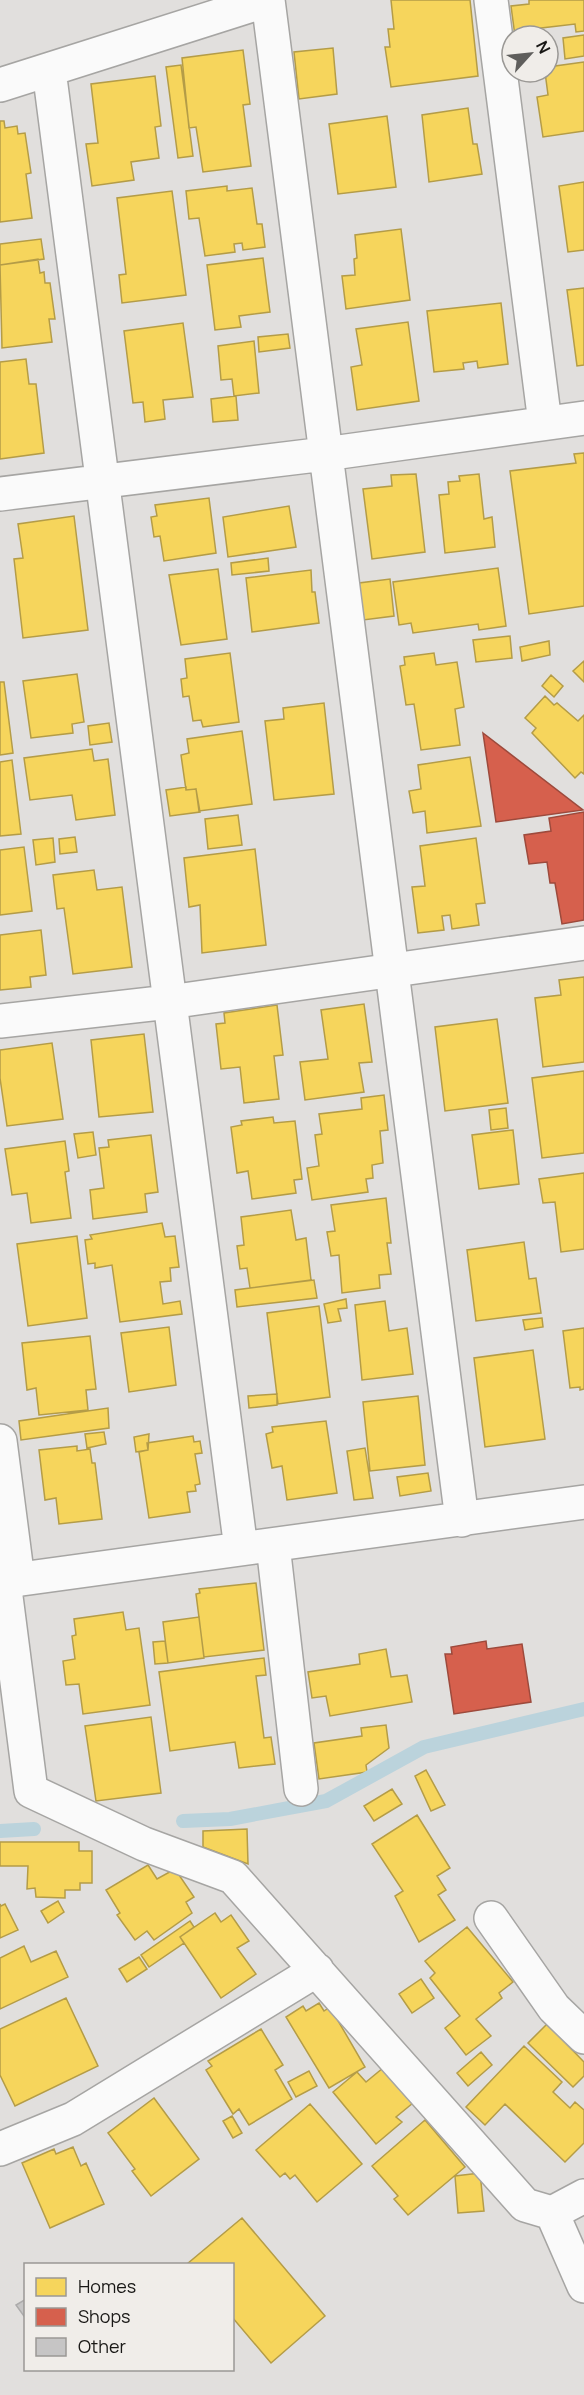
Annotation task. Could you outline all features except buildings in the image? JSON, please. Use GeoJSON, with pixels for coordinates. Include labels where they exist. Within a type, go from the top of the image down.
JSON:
{"type":"FeatureCollection","features":[{"type":"Feature","properties":{"kind":"street"},"geometry":{"type":"LineString","coordinates":[[0,85],[268,0],[462,1520]]}},
{"type":"Feature","properties":{"kind":"street"},"geometry":{"type":"LineString","coordinates":[[491,0],[545,423]]}},
{"type":"Feature","properties":{"kind":"street"},"geometry":{"type":"LineString","coordinates":[[49,70],[241,1549]]}},
{"type":"Feature","properties":{"kind":"street"},"geometry":{"type":"LineString","coordinates":[[0,494],[325,454],[584,418]]}},
{"type":"Feature","properties":{"kind":"street"},"geometry":{"type":"LineString","coordinates":[[0,1021],[169,1002],[584,943]]}},
{"type":"Feature","properties":{"kind":"street"},"geometry":{"type":"LineString","coordinates":[[0,1441],[8,1581],[31,1791],[144,1844],[233,1878],[525,2205],[552,2213],[584,2196]]}},
{"type":"Feature","properties":{"kind":"street"},"geometry":{"type":"LineString","coordinates":[[8,1581],[584,1502]]}},
{"type":"Feature","properties":{"kind":"street"},"geometry":{"type":"LineString","coordinates":[[273,1545],[301,1789]]}},
{"type":"Feature","properties":{"kind":"street"},"geometry":{"type":"LineString","coordinates":[[491,1918],[554,2008],[584,2037]]}},
{"type":"Feature","properties":{"kind":"street"},"geometry":{"type":"LineString","coordinates":[[0,2149],[73,2119],[317,1970]]}},
{"type":"Feature","properties":{"kind":"street"},"geometry":{"type":"LineString","coordinates":[[552,2213],[584,2286]]}},
{"type":"Feature","properties":{"kind":"waterway"},"geometry":{"type":"LineString","coordinates":[[183,1821],[230,1819],[326,1801],[424,1747],[584,1709]]}},
{"type":"Feature","properties":{"kind":"waterway"},"geometry":{"type":"LineString","coordinates":[[0,1831],[34,1829]]}}]}
